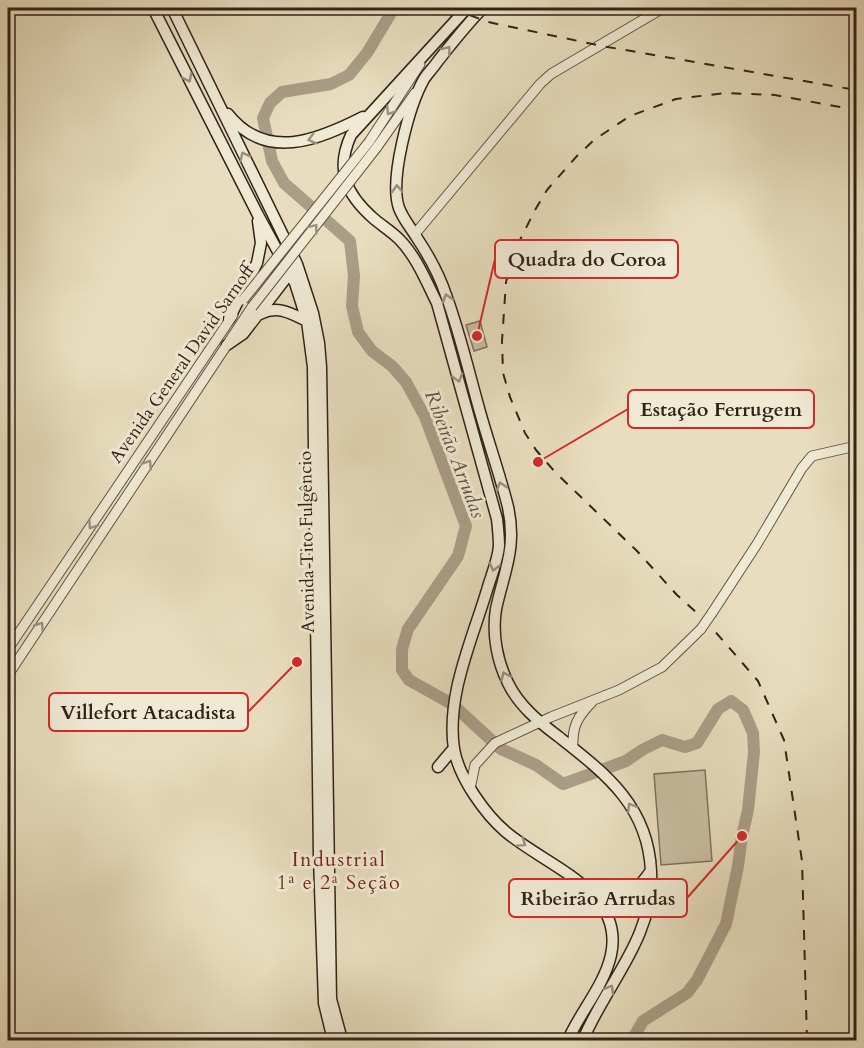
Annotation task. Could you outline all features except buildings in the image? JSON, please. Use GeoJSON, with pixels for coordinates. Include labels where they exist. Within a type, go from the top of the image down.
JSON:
{"type":"FeatureCollection","features":[{"type":"Feature","properties":{"kind":"main road"},"geometry":{"type":"LineString","coordinates":[[153,8],[258,215],[261,243],[257,263],[229,319]]}},
{"type":"Feature","properties":{"kind":"main road"},"geometry":{"type":"LineString","coordinates":[[172,8],[216,99],[245,132],[259,138],[292,143],[334,132],[368,114]]}},
{"type":"Feature","properties":{"kind":"main road"},"geometry":{"type":"LineString","coordinates":[[466,8],[351,135],[344,150],[343,169],[348,189],[359,205],[399,239],[422,270],[437,303],[497,519],[499,548],[454,698],[453,743],[459,770],[470,789],[506,832],[576,879],[606,896],[615,898],[628,896],[639,888],[651,871]]}},
{"type":"Feature","properties":{"kind":"main road"},"geometry":{"type":"LineString","coordinates":[[483,8],[424,79],[404,140],[397,176],[398,207],[430,258],[448,298],[508,508],[511,545],[508,567],[496,611],[495,635],[499,663],[518,701],[539,722],[618,787],[633,808],[648,848],[651,871],[645,921],[637,943],[588,1028],[583,1041]]}},
{"type":"Feature","properties":{"kind":"main road","name":"Avenida Tito Fulgêncio"},"geometry":{"type":"LineString","coordinates":[[216,99],[313,313],[319,343],[331,999],[342,1041]]}},
{"type":"Feature","properties":{"kind":"main road","name":"Avenida Tito Fulgêncio"},"geometry":{"type":"LineString","coordinates":[[258,215],[293,268],[307,321],[313,367],[319,858],[324,1003],[333,1041]]}},
{"type":"Feature","properties":{"kind":"main road"},"geometry":{"type":"LineString","coordinates":[[227,345],[243,334],[255,311],[293,268]]}},
{"type":"Feature","properties":{"kind":"main road"},"geometry":{"type":"LineString","coordinates":[[255,311],[273,309],[286,311],[307,321]]}},
{"type":"Feature","properties":{"kind":"main road"},"geometry":{"type":"LineString","coordinates":[[438,767],[453,743]]}},
{"type":"Feature","properties":{"kind":"main road"},"geometry":{"type":"LineString","coordinates":[[568,1041],[606,970],[612,945],[611,926],[601,903],[576,879]]}},
{"type":"Feature","properties":{"kind":"street"},"geometry":{"type":"LineString","coordinates":[[415,234],[540,84],[551,74],[663,8]]}},
{"type":"Feature","properties":{"kind":"street","name":"Avenida General David Sarnoff"},"geometry":{"type":"LineString","coordinates":[[8,649],[229,319],[373,145],[433,45]]}},
{"type":"Feature","properties":{"kind":"street","name":"Avenida General David Sarnoff"},"geometry":{"type":"LineString","coordinates":[[255,311],[373,145],[424,79]]}},
{"type":"Feature","properties":{"kind":"street","name":"Avenida General David Sarnoff"},"geometry":{"type":"LineString","coordinates":[[8,675],[227,345]]}},
{"type":"Feature","properties":{"kind":"street"},"geometry":{"type":"LineString","coordinates":[[459,770],[476,764],[495,743],[539,722],[626,687],[662,667],[701,629],[757,544],[802,468],[812,456],[856,446]]}},
{"type":"Feature","properties":{"kind":"street"},"geometry":{"type":"LineString","coordinates":[[573,748],[574,723],[596,699]]}},
{"type":"Feature","properties":{"kind":"street"},"geometry":{"type":"LineString","coordinates":[[470,789],[476,764]]}},
{"type":"Feature","properties":{"kind":"shaded area"},"geometry":{"type":"Polygon","coordinates":[[[480,321],[487,347],[474,351],[466,325],[480,321]]]}},
{"type":"Feature","properties":{"kind":"shaded area"},"geometry":{"type":"Polygon","coordinates":[[[705,770],[712,861],[661,865],[654,774],[705,770]]]}},
{"type":"Feature","properties":{"kind":"waterway","name":"Ribeirão Arrudas"},"geometry":{"type":"LineString","coordinates":[[394,8],[367,53],[349,75],[331,84],[282,92],[270,103],[263,118],[272,161],[284,183],[350,241],[354,276],[352,306],[358,332],[372,351],[392,366],[406,382],[425,417],[466,526],[458,556],[408,629],[402,649],[402,670],[409,680],[452,704],[501,749],[536,765],[563,784],[626,761],[662,740],[685,747],[697,743],[718,709],[731,701],[743,710],[753,733],[754,752],[748,810],[726,924],[697,980],[687,993],[643,1021],[632,1040]]}},
{"type":"Feature","properties":{"kind":"railway"},"geometry":{"type":"LineString","coordinates":[[451,8],[488,22],[602,46],[856,90]]}},
{"type":"Feature","properties":{"kind":"railway"},"geometry":{"type":"LineString","coordinates":[[807,1040],[802,861],[784,740],[758,681],[706,621],[677,595],[637,551],[555,472],[536,450],[525,433],[510,397],[503,373],[502,341],[506,282],[516,248],[535,210],[547,190],[577,156],[594,140],[630,116],[676,99],[725,93],[775,95],[856,110]]}},
{"type":"Feature","properties":{"kind":"place","name":"Quadra do Coroa"},"geometry":{"type":"Point","coordinates":[477,336]}},
{"type":"Feature","properties":{"kind":"place","name":"Estação Ferrugem"},"geometry":{"type":"Point","coordinates":[538,462]}},
{"type":"Feature","properties":{"kind":"place","name":"Villefort Atacadista"},"geometry":{"type":"Point","coordinates":[297,662]}},
{"type":"Feature","properties":{"kind":"place","name":"Ribeirão Arrudas"},"geometry":{"type":"Point","coordinates":[742,836]}},
{"type":"Feature","properties":{"kind":"district","name":"Industrial 1ª e 2ª Seção"},"geometry":{"type":"Point","coordinates":[339,870]}}]}
